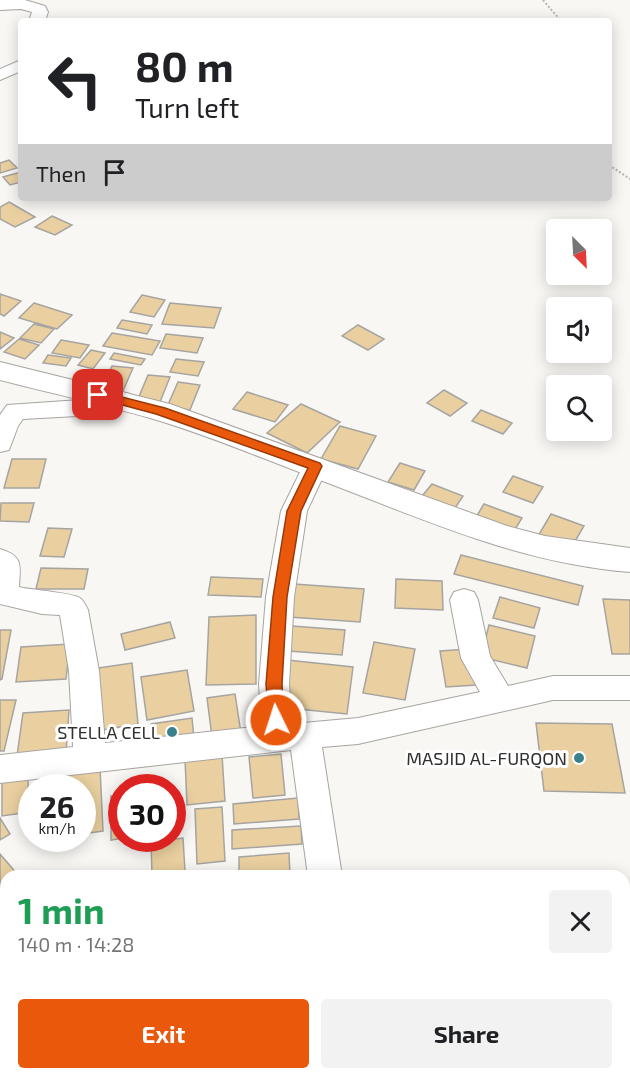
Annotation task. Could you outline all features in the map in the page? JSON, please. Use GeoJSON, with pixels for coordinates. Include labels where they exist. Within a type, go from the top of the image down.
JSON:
{"type":"FeatureCollection","features":[{"type":"Feature","properties":{"kind":"street"},"geometry":{"type":"LineString","coordinates":[[0,6],[22,4],[39,9],[38,18]]}},
{"type":"Feature","properties":{"kind":"street"},"geometry":{"type":"LineString","coordinates":[[0,75],[18,66]]}},
{"type":"Feature","properties":{"kind":"street"},"geometry":{"type":"LineString","coordinates":[[0,371],[160,411],[315,466],[500,536],[545,548],[630,560]]}},
{"type":"Feature","properties":{"kind":"street"},"geometry":{"type":"LineString","coordinates":[[0,444],[6,424],[16,411],[95,407],[122,400]]}},
{"type":"Feature","properties":{"kind":"street"},"geometry":{"type":"LineString","coordinates":[[315,466],[294,511],[280,597],[274,684],[291,738],[324,870]]}},
{"type":"Feature","properties":{"kind":"street"},"geometry":{"type":"LineString","coordinates":[[0,559],[6,563],[5,590],[9,596],[42,603],[70,605],[74,610],[84,671],[90,759]]}},
{"type":"Feature","properties":{"kind":"street"},"geometry":{"type":"LineString","coordinates":[[464,600],[476,658],[499,698]]}},
{"type":"Feature","properties":{"kind":"street"},"geometry":{"type":"LineString","coordinates":[[0,770],[223,743],[358,731],[499,698],[553,688],[630,688]]}},
{"type":"Feature","properties":{"kind":"path"},"geometry":{"type":"LineString","coordinates":[[543,0],[558,18]]}},
{"type":"Feature","properties":{"kind":"path"},"geometry":{"type":"LineString","coordinates":[[612,167],[630,179]]}},
{"type":"Feature","properties":{"kind":"building"},"geometry":{"type":"Polygon","coordinates":[[[9,160],[17,168],[0,173],[0,163],[9,160]]]}},
{"type":"Feature","properties":{"kind":"building"},"geometry":{"type":"Polygon","coordinates":[[[18,173],[18,183],[10,185],[3,177],[18,173]]]}},
{"type":"Feature","properties":{"kind":"building"},"geometry":{"type":"Polygon","coordinates":[[[9,202],[35,217],[15,227],[0,219],[0,207],[9,202]]]}},
{"type":"Feature","properties":{"kind":"building"},"geometry":{"type":"Polygon","coordinates":[[[52,216],[72,225],[55,235],[35,227],[52,216]]]}},
{"type":"Feature","properties":{"kind":"building"},"geometry":{"type":"Polygon","coordinates":[[[0,294],[21,301],[4,316],[0,314],[0,294]]]}},
{"type":"Feature","properties":{"kind":"building"},"geometry":{"type":"Polygon","coordinates":[[[142,295],[165,300],[154,317],[130,312],[142,295]]]}},
{"type":"Feature","properties":{"kind":"building"},"geometry":{"type":"Polygon","coordinates":[[[34,303],[72,315],[57,329],[19,318],[34,303]]]}},
{"type":"Feature","properties":{"kind":"building"},"geometry":{"type":"Polygon","coordinates":[[[170,303],[221,308],[214,328],[162,324],[170,303]]]}},
{"type":"Feature","properties":{"kind":"building"},"geometry":{"type":"Polygon","coordinates":[[[122,320],[152,325],[147,334],[117,328],[122,320]]]}},
{"type":"Feature","properties":{"kind":"building"},"geometry":{"type":"Polygon","coordinates":[[[34,324],[54,329],[41,343],[20,338],[34,324]]]}},
{"type":"Feature","properties":{"kind":"building"},"geometry":{"type":"Polygon","coordinates":[[[358,325],[384,339],[368,350],[342,336],[358,325]]]}},
{"type":"Feature","properties":{"kind":"building"},"geometry":{"type":"Polygon","coordinates":[[[0,332],[14,338],[0,349],[0,332]]]}},
{"type":"Feature","properties":{"kind":"building"},"geometry":{"type":"Polygon","coordinates":[[[112,333],[160,341],[152,355],[103,346],[112,333]]]}},
{"type":"Feature","properties":{"kind":"building"},"geometry":{"type":"Polygon","coordinates":[[[166,334],[203,338],[197,353],[160,348],[166,334]]]}},
{"type":"Feature","properties":{"kind":"building"},"geometry":{"type":"Polygon","coordinates":[[[19,339],[39,345],[25,359],[4,352],[19,339]]]}},
{"type":"Feature","properties":{"kind":"building"},"geometry":{"type":"Polygon","coordinates":[[[61,340],[89,345],[80,358],[52,353],[61,340]]]}},
{"type":"Feature","properties":{"kind":"building"},"geometry":{"type":"Polygon","coordinates":[[[91,350],[105,353],[93,369],[78,365],[91,350]]]}},
{"type":"Feature","properties":{"kind":"building"},"geometry":{"type":"Polygon","coordinates":[[[114,353],[145,359],[141,365],[110,359],[114,353]]]}},
{"type":"Feature","properties":{"kind":"building"},"geometry":{"type":"Polygon","coordinates":[[[48,355],[71,358],[66,366],[43,363],[48,355]]]}},
{"type":"Feature","properties":{"kind":"building"},"geometry":{"type":"Polygon","coordinates":[[[176,359],[204,362],[198,376],[170,372],[176,359]]]}},
{"type":"Feature","properties":{"kind":"building"},"geometry":{"type":"Polygon","coordinates":[[[112,366],[133,368],[122,393],[100,390],[112,366]]]}},
{"type":"Feature","properties":{"kind":"building"},"geometry":{"type":"Polygon","coordinates":[[[148,375],[170,377],[160,402],[138,399],[148,375]]]}},
{"type":"Feature","properties":{"kind":"building"},"geometry":{"type":"Polygon","coordinates":[[[178,382],[200,385],[190,410],[167,407],[178,382]]]}},
{"type":"Feature","properties":{"kind":"building"},"geometry":{"type":"Polygon","coordinates":[[[444,390],[467,403],[450,416],[427,403],[444,390]]]}},
{"type":"Feature","properties":{"kind":"building"},"geometry":{"type":"Polygon","coordinates":[[[247,392],[288,405],[275,422],[233,409],[247,392]]]}},
{"type":"Feature","properties":{"kind":"building"},"geometry":{"type":"Polygon","coordinates":[[[301,404],[340,422],[307,453],[267,433],[301,404]]]}},
{"type":"Feature","properties":{"kind":"building"},"geometry":{"type":"Polygon","coordinates":[[[481,410],[512,423],[503,434],[472,421],[481,410]]]}},
{"type":"Feature","properties":{"kind":"building"},"geometry":{"type":"Polygon","coordinates":[[[340,426],[376,436],[358,469],[321,459],[340,426]]]}},
{"type":"Feature","properties":{"kind":"building"},"geometry":{"type":"Polygon","coordinates":[[[12,459],[46,459],[39,488],[4,488],[12,459]]]}},
{"type":"Feature","properties":{"kind":"building"},"geometry":{"type":"Polygon","coordinates":[[[400,463],[425,471],[414,490],[388,482],[400,463]]]}},
{"type":"Feature","properties":{"kind":"building"},"geometry":{"type":"Polygon","coordinates":[[[513,476],[543,487],[533,503],[503,492],[513,476]]]}},
{"type":"Feature","properties":{"kind":"building"},"geometry":{"type":"Polygon","coordinates":[[[432,484],[463,496],[451,514],[418,501],[432,484]]]}},
{"type":"Feature","properties":{"kind":"building"},"geometry":{"type":"Polygon","coordinates":[[[1,503],[34,503],[29,522],[0,521],[1,503]]]}},
{"type":"Feature","properties":{"kind":"building"},"geometry":{"type":"Polygon","coordinates":[[[484,504],[522,518],[511,536],[473,522],[484,504]]]}},
{"type":"Feature","properties":{"kind":"building"},"geometry":{"type":"Polygon","coordinates":[[[551,514],[584,526],[571,548],[538,536],[551,514]]]}},
{"type":"Feature","properties":{"kind":"building"},"geometry":{"type":"Polygon","coordinates":[[[48,528],[72,529],[64,557],[40,556],[48,528]]]}},
{"type":"Feature","properties":{"kind":"building"},"geometry":{"type":"Polygon","coordinates":[[[461,555],[583,586],[578,605],[454,574],[461,555]]]}},
{"type":"Feature","properties":{"kind":"building"},"geometry":{"type":"Polygon","coordinates":[[[41,568],[88,569],[84,589],[36,589],[41,568]]]}},
{"type":"Feature","properties":{"kind":"building"},"geometry":{"type":"Polygon","coordinates":[[[211,577],[263,579],[261,597],[208,595],[211,577]]]}},
{"type":"Feature","properties":{"kind":"building"},"geometry":{"type":"Polygon","coordinates":[[[396,579],[442,581],[443,610],[395,608],[396,579]]]}},
{"type":"Feature","properties":{"kind":"building"},"geometry":{"type":"Polygon","coordinates":[[[294,584],[364,589],[360,622],[289,617],[294,584]]]}},
{"type":"Feature","properties":{"kind":"building"},"geometry":{"type":"Polygon","coordinates":[[[500,597],[540,608],[534,628],[493,618],[500,597]]]}},
{"type":"Feature","properties":{"kind":"building"},"geometry":{"type":"Polygon","coordinates":[[[603,599],[630,600],[630,654],[612,654],[603,599]]]}},
{"type":"Feature","properties":{"kind":"building"},"geometry":{"type":"Polygon","coordinates":[[[256,615],[256,684],[206,685],[209,617],[256,615]]]}},
{"type":"Feature","properties":{"kind":"building"},"geometry":{"type":"Polygon","coordinates":[[[170,622],[175,638],[125,650],[121,634],[170,622]]]}},
{"type":"Feature","properties":{"kind":"building"},"geometry":{"type":"Polygon","coordinates":[[[489,625],[535,636],[527,668],[481,657],[489,625]]]}},
{"type":"Feature","properties":{"kind":"building"},"geometry":{"type":"Polygon","coordinates":[[[292,626],[345,630],[342,655],[289,651],[292,626]]]}},
{"type":"Feature","properties":{"kind":"building"},"geometry":{"type":"Polygon","coordinates":[[[0,630],[11,630],[0,680],[0,630]]]}},
{"type":"Feature","properties":{"kind":"building"},"geometry":{"type":"Polygon","coordinates":[[[374,642],[415,649],[405,700],[363,693],[374,642]]]}},
{"type":"Feature","properties":{"kind":"building"},"geometry":{"type":"Polygon","coordinates":[[[70,644],[66,679],[16,682],[21,647],[70,644]]]}},
{"type":"Feature","properties":{"kind":"building"},"geometry":{"type":"Polygon","coordinates":[[[468,649],[476,685],[446,687],[440,651],[468,649]]]}},
{"type":"Feature","properties":{"kind":"building"},"geometry":{"type":"Polygon","coordinates":[[[287,660],[353,667],[347,714],[278,707],[287,660]]]}},
{"type":"Feature","properties":{"kind":"building"},"geometry":{"type":"Polygon","coordinates":[[[132,663],[138,724],[96,731],[92,669],[132,663]]]}},
{"type":"Feature","properties":{"kind":"building"},"geometry":{"type":"Polygon","coordinates":[[[187,670],[194,711],[147,720],[141,677],[187,670]]]}},
{"type":"Feature","properties":{"kind":"building"},"geometry":{"type":"Polygon","coordinates":[[[235,694],[241,733],[212,737],[207,698],[235,694]]]}},
{"type":"Feature","properties":{"kind":"building"},"geometry":{"type":"Polygon","coordinates":[[[0,700],[16,700],[4,751],[0,751],[0,700]]]}},
{"type":"Feature","properties":{"kind":"building"},"geometry":{"type":"Polygon","coordinates":[[[69,710],[66,753],[17,756],[23,713],[69,710]]]}},
{"type":"Feature","properties":{"kind":"building","name":"STELLA CELL"},"geometry":{"type":"Polygon","coordinates":[[[192,718],[194,739],[151,744],[151,724],[192,718]]]}},
{"type":"Feature","properties":{"kind":"building","name":"MASJID AL-FURQON"},"geometry":{"type":"Polygon","coordinates":[[[536,723],[612,724],[625,793],[544,791],[536,723]]]}},
{"type":"Feature","properties":{"kind":"building"},"geometry":{"type":"Polygon","coordinates":[[[281,754],[285,795],[253,798],[249,757],[281,754]]]}},
{"type":"Feature","properties":{"kind":"building"},"geometry":{"type":"Polygon","coordinates":[[[222,755],[225,801],[187,805],[185,759],[222,755]]]}},
{"type":"Feature","properties":{"kind":"building"},"geometry":{"type":"Polygon","coordinates":[[[100,767],[103,831],[96,832],[96,774],[54,773],[100,767]]]}},
{"type":"Feature","properties":{"kind":"building"},"geometry":{"type":"Polygon","coordinates":[[[18,780],[18,814],[2,816],[2,782],[18,780]]]}},
{"type":"Feature","properties":{"kind":"building"},"geometry":{"type":"Polygon","coordinates":[[[298,798],[299,819],[234,824],[233,804],[298,798]]]}},
{"type":"Feature","properties":{"kind":"building"},"geometry":{"type":"Polygon","coordinates":[[[222,807],[225,861],[197,864],[195,809],[222,807]]]}},
{"type":"Feature","properties":{"kind":"building"},"geometry":{"type":"Polygon","coordinates":[[[0,818],[10,834],[0,840],[0,818]]]}},
{"type":"Feature","properties":{"kind":"building"},"geometry":{"type":"Polygon","coordinates":[[[301,826],[302,844],[232,849],[232,830],[301,826]]]}},
{"type":"Feature","properties":{"kind":"building"},"geometry":{"type":"Polygon","coordinates":[[[151,852],[184,852],[185,870],[152,870],[151,852]]]}},
{"type":"Feature","properties":{"kind":"building"},"geometry":{"type":"Polygon","coordinates":[[[289,853],[290,870],[239,870],[239,857],[289,853]]]}},
{"type":"Feature","properties":{"kind":"building"},"geometry":{"type":"Polygon","coordinates":[[[0,854],[14,870],[0,870],[0,854]]]}},
{"type":"Feature","properties":{"kind":"place","name":"STELLA CELL"},"geometry":{"type":"Point","coordinates":[172,732]}},
{"type":"Feature","properties":{"kind":"place","name":"MASJID AL-FURQON"},"geometry":{"type":"Point","coordinates":[579,758]}},
{"type":"Feature","properties":{"kind":"route"},"geometry":{"type":"LineString","coordinates":[[98,395],[160,411],[315,466],[294,511],[280,597],[274,684],[276,720]]}}]}
